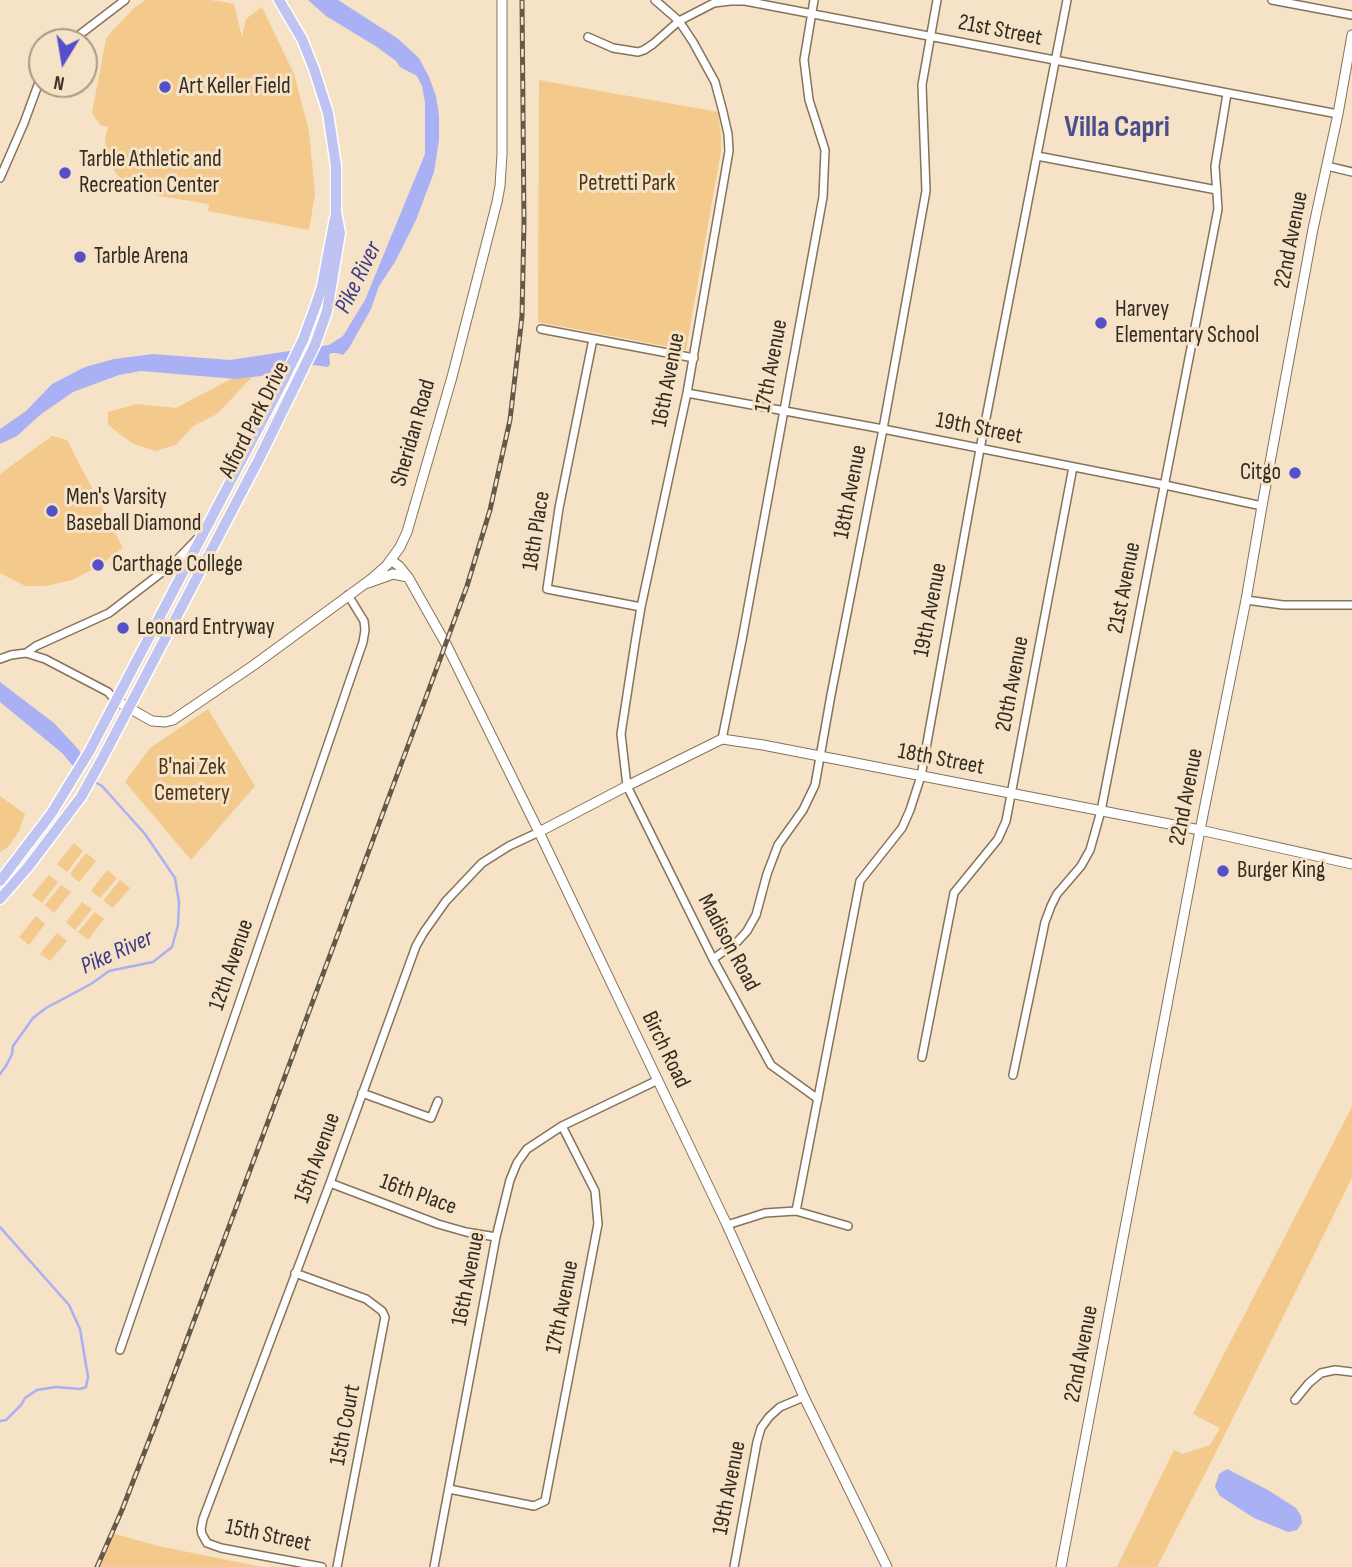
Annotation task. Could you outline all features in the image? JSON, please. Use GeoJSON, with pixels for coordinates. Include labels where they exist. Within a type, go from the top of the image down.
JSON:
{"type":"FeatureCollection","features":[{"type":"Feature","properties":{"kind":"main road","name":"Alford Park Drive"},"geometry":{"type":"LineString","coordinates":[[129,708],[299,381],[319,337],[327,311],[340,233],[336,212],[336,166],[328,113],[302,39],[279,0]]}},
{"type":"Feature","properties":{"kind":"main road","name":"Alford Park Drive"},"geometry":{"type":"LineString","coordinates":[[116,700],[303,340],[321,286],[336,212]]}},
{"type":"Feature","properties":{"kind":"main road"},"geometry":{"type":"LineString","coordinates":[[0,881],[70,784],[116,700]]}},
{"type":"Feature","properties":{"kind":"main road"},"geometry":{"type":"LineString","coordinates":[[0,899],[28,867],[80,797],[129,708]]}},
{"type":"Feature","properties":{"kind":"street"},"geometry":{"type":"LineString","coordinates":[[88,28],[125,0]]}},
{"type":"Feature","properties":{"kind":"street","name":"Sheridan Road"},"geometry":{"type":"LineString","coordinates":[[116,700],[152,721],[173,720],[363,585],[391,560],[403,540],[459,352],[500,187],[502,0]]}},
{"type":"Feature","properties":{"kind":"street","name":"16th Avenue"},"geometry":{"type":"LineString","coordinates":[[627,786],[621,734],[641,607],[694,358],[729,151],[728,134],[715,82],[680,21],[655,0]]}},
{"type":"Feature","properties":{"kind":"street","name":"17th Avenue"},"geometry":{"type":"LineString","coordinates":[[722,739],[824,197],[825,150],[809,100],[804,60],[814,0]]}},
{"type":"Feature","properties":{"kind":"street","name":"18th Avenue"},"geometry":{"type":"LineString","coordinates":[[713,959],[747,931],[756,915],[778,845],[803,810],[816,785],[926,191],[922,85],[937,0]]}},
{"type":"Feature","properties":{"kind":"street","name":"19th Avenue"},"geometry":{"type":"LineString","coordinates":[[796,1211],[860,881],[902,828],[921,776],[980,449],[1067,0]]}},
{"type":"Feature","properties":{"kind":"street"},"geometry":{"type":"LineString","coordinates":[[1272,0],[1352,15]]}},
{"type":"Feature","properties":{"kind":"street","name":"21st Street"},"geometry":{"type":"LineString","coordinates":[[588,37],[613,48],[638,52],[653,44],[680,21],[714,3],[745,1],[1338,114]]}},
{"type":"Feature","properties":{"kind":"street","name":"22nd Avenue"},"geometry":{"type":"LineString","coordinates":[[1061,1567],[1246,600],[1313,229],[1352,35]]}},
{"type":"Feature","properties":{"kind":"street","name":"21st Avenue"},"geometry":{"type":"LineString","coordinates":[[1013,1075],[1045,922],[1057,894],[1081,866],[1090,850],[1101,810],[1218,209],[1216,154],[1227,94]]}},
{"type":"Feature","properties":{"kind":"street"},"geometry":{"type":"LineString","coordinates":[[0,178],[33,98]]}},
{"type":"Feature","properties":{"kind":"street"},"geometry":{"type":"LineString","coordinates":[[1037,156],[1217,190]]}},
{"type":"Feature","properties":{"kind":"street"},"geometry":{"type":"LineString","coordinates":[[1327,166],[1352,172]]}},
{"type":"Feature","properties":{"kind":"street"},"geometry":{"type":"LineString","coordinates":[[541,329],[694,358]]}},
{"type":"Feature","properties":{"kind":"street","name":"18th Place"},"geometry":{"type":"LineString","coordinates":[[593,339],[559,508],[547,589],[641,607]]}},
{"type":"Feature","properties":{"kind":"street","name":"19th Street"},"geometry":{"type":"LineString","coordinates":[[687,393],[883,429],[1262,506]]}},
{"type":"Feature","properties":{"kind":"street","name":"20th Avenue"},"geometry":{"type":"LineString","coordinates":[[922,1057],[954,893],[998,839],[1006,821],[1073,467]]}},
{"type":"Feature","properties":{"kind":"street"},"geometry":{"type":"LineString","coordinates":[[26,653],[109,613],[174,563],[209,525]]}},
{"type":"Feature","properties":{"kind":"street","name":"Birch Road"},"geometry":{"type":"LineString","coordinates":[[391,560],[408,577],[446,644],[539,832],[727,1225],[804,1397],[887,1567]]}},
{"type":"Feature","properties":{"kind":"street"},"geometry":{"type":"LineString","coordinates":[[363,585],[393,574],[408,577]]}},
{"type":"Feature","properties":{"kind":"street","name":"12th Avenue"},"geometry":{"type":"LineString","coordinates":[[120,1350],[363,642],[364,621],[348,595]]}},
{"type":"Feature","properties":{"kind":"street"},"geometry":{"type":"LineString","coordinates":[[1246,600],[1283,605],[1352,605]]}},
{"type":"Feature","properties":{"kind":"street"},"geometry":{"type":"LineString","coordinates":[[0,659],[26,653],[45,659],[108,692],[116,700]]}},
{"type":"Feature","properties":{"kind":"street"},"geometry":{"type":"LineString","coordinates":[[539,832],[722,739]]}},
{"type":"Feature","properties":{"kind":"street","name":"18th Street"},"geometry":{"type":"LineString","coordinates":[[722,739],[1101,810],[1352,864]]}},
{"type":"Feature","properties":{"kind":"street","name":"Madison Road"},"geometry":{"type":"LineString","coordinates":[[627,786],[713,959],[771,1065],[818,1099]]}},
{"type":"Feature","properties":{"kind":"street","name":"15th Avenue"},"geometry":{"type":"LineString","coordinates":[[207,1543],[201,1529],[203,1519],[416,946],[446,901],[482,863],[539,832]]}},
{"type":"Feature","properties":{"kind":"street","name":"16th Avenue"},"geometry":{"type":"LineString","coordinates":[[434,1567],[496,1237],[517,1163],[527,1149],[562,1126],[658,1080]]}},
{"type":"Feature","properties":{"kind":"street"},"geometry":{"type":"LineString","coordinates":[[362,1093],[431,1118],[438,1101]]}},
{"type":"Feature","properties":{"kind":"street","name":"17th Avenue"},"geometry":{"type":"LineString","coordinates":[[449,1489],[534,1506],[545,1501],[598,1224],[595,1191],[562,1126]]}},
{"type":"Feature","properties":{"kind":"street","name":"16th Place"},"geometry":{"type":"LineString","coordinates":[[330,1183],[438,1224],[496,1237]]}},
{"type":"Feature","properties":{"kind":"street"},"geometry":{"type":"LineString","coordinates":[[727,1225],[765,1213],[796,1211],[848,1226]]}},
{"type":"Feature","properties":{"kind":"street","name":"15th Court"},"geometry":{"type":"LineString","coordinates":[[295,1273],[366,1299],[383,1311],[385,1317],[337,1567]]}},
{"type":"Feature","properties":{"kind":"street"},"geometry":{"type":"LineString","coordinates":[[1295,1401],[1321,1373],[1335,1370],[1352,1372]]}},
{"type":"Feature","properties":{"kind":"street","name":"19th Avenue"},"geometry":{"type":"LineString","coordinates":[[734,1567],[761,1428],[774,1412],[804,1397]]}},
{"type":"Feature","properties":{"kind":"street","name":"15th Street"},"geometry":{"type":"LineString","coordinates":[[207,1543],[234,1551],[321,1567]]}},
{"type":"Feature","properties":{"kind":"green space","name":"Art Keller Field"},"geometry":{"type":"Polygon","coordinates":[[[146,0],[211,0],[234,4],[242,37],[246,19],[262,7],[294,74],[309,131],[315,194],[309,230],[208,211],[209,204],[129,191],[108,161],[105,140],[108,127],[100,125],[92,113],[95,98],[98,98],[98,81],[106,39],[135,7],[146,0]]]}},
{"type":"Feature","properties":{"kind":"green space","name":"Petretti Park"},"geometry":{"type":"Polygon","coordinates":[[[539,80],[718,112],[721,151],[686,350],[538,322],[539,80]]]}},
{"type":"Feature","properties":{"kind":"green space"},"geometry":{"type":"Polygon","coordinates":[[[252,377],[217,414],[193,426],[176,445],[155,451],[132,443],[108,425],[108,412],[137,404],[176,408],[231,379],[252,377]]]}},
{"type":"Feature","properties":{"kind":"green space","name":"Men's Varsity Baseball Diamond"},"geometry":{"type":"Polygon","coordinates":[[[52,436],[67,440],[123,548],[99,566],[72,580],[46,586],[25,586],[0,573],[0,474],[52,436]]]}},
{"type":"Feature","properties":{"kind":"green space","name":"B'nai Zek Cemetery"},"geometry":{"type":"Polygon","coordinates":[[[208,709],[255,786],[191,860],[125,782],[150,748],[208,709]]]}},
{"type":"Feature","properties":{"kind":"green space"},"geometry":{"type":"Polygon","coordinates":[[[0,796],[25,814],[19,831],[8,847],[0,852],[0,796]]]}},
{"type":"Feature","properties":{"kind":"green space"},"geometry":{"type":"Polygon","coordinates":[[[74,843],[83,851],[67,872],[57,864],[74,843]]]}},
{"type":"Feature","properties":{"kind":"green space"},"geometry":{"type":"Polygon","coordinates":[[[86,853],[96,861],[79,882],[70,874],[86,853]]]}},
{"type":"Feature","properties":{"kind":"green space"},"geometry":{"type":"Polygon","coordinates":[[[107,870],[117,878],[100,898],[91,891],[107,870]]]}},
{"type":"Feature","properties":{"kind":"green space"},"geometry":{"type":"Polygon","coordinates":[[[49,875],[58,882],[42,903],[32,895],[49,875]]]}},
{"type":"Feature","properties":{"kind":"green space"},"geometry":{"type":"Polygon","coordinates":[[[120,880],[130,888],[113,908],[103,901],[120,880]]]}},
{"type":"Feature","properties":{"kind":"green space"},"geometry":{"type":"Polygon","coordinates":[[[61,885],[71,892],[54,913],[45,905],[61,885]]]}},
{"type":"Feature","properties":{"kind":"green space"},"geometry":{"type":"Polygon","coordinates":[[[82,902],[92,909],[75,930],[66,922],[82,902]]]}},
{"type":"Feature","properties":{"kind":"green space"},"geometry":{"type":"Polygon","coordinates":[[[95,912],[104,919],[88,940],[78,932],[95,912]]]}},
{"type":"Feature","properties":{"kind":"green space"},"geometry":{"type":"Polygon","coordinates":[[[36,916],[45,924],[29,945],[19,937],[36,916]]]}},
{"type":"Feature","properties":{"kind":"green space"},"geometry":{"type":"Polygon","coordinates":[[[57,933],[67,941],[50,961],[40,954],[57,933]]]}},
{"type":"Feature","properties":{"kind":"green space"},"geometry":{"type":"Polygon","coordinates":[[[1352,1107],[1352,1178],[1212,1460],[1157,1567],[1117,1567],[1174,1450],[1183,1454],[1210,1445],[1220,1428],[1193,1414],[1352,1107]]]}},
{"type":"Feature","properties":{"kind":"green space"},"geometry":{"type":"Polygon","coordinates":[[[112,1533],[158,1546],[262,1567],[97,1567],[112,1533]]]}},
{"type":"Feature","properties":{"kind":"water"},"geometry":{"type":"Polygon","coordinates":[[[308,0],[338,0],[397,38],[419,58],[436,96],[439,116],[439,140],[434,172],[416,220],[395,262],[379,286],[371,309],[349,348],[343,355],[331,353],[328,367],[314,365],[284,368],[261,376],[236,379],[141,371],[119,375],[73,392],[40,415],[17,436],[0,444],[0,429],[26,411],[52,384],[85,367],[114,359],[153,354],[230,360],[329,345],[343,336],[365,300],[425,154],[425,103],[417,76],[400,67],[377,47],[326,16],[308,0]]]}},
{"type":"Feature","properties":{"kind":"water"},"geometry":{"type":"Polygon","coordinates":[[[0,682],[54,723],[79,750],[81,754],[74,767],[62,753],[0,702],[0,682]]]}},
{"type":"Feature","properties":{"kind":"water"},"geometry":{"type":"Polygon","coordinates":[[[1227,1469],[1296,1508],[1302,1523],[1297,1530],[1288,1532],[1254,1518],[1220,1496],[1215,1487],[1219,1474],[1227,1469]]]}},
{"type":"Feature","properties":{"kind":"waterway","name":"Pike River"},"geometry":{"type":"LineString","coordinates":[[0,1074],[12,1054],[13,1046],[33,1018],[46,1008],[109,971],[153,962],[172,947],[178,925],[179,902],[175,878],[145,834],[102,786],[95,782]]}},
{"type":"Feature","properties":{"kind":"waterway","name":"Pike River"},"geometry":{"type":"LineString","coordinates":[[0,1227],[69,1305],[80,1329],[88,1377],[86,1387],[80,1389],[56,1387],[37,1390],[25,1398],[6,1420],[0,1421]]}},
{"type":"Feature","properties":{"kind":"railway"},"geometry":{"type":"LineString","coordinates":[[97,1567],[157,1420],[425,700],[467,586],[490,510],[510,420],[522,316],[522,0]]}},
{"type":"Feature","properties":{"kind":"place","name":"Art Keller Field"},"geometry":{"type":"Point","coordinates":[165,87]}},
{"type":"Feature","properties":{"kind":"place","name":"Tarble Athletic and Recreation Center"},"geometry":{"type":"Point","coordinates":[65,173]}},
{"type":"Feature","properties":{"kind":"place","name":"Tarble Arena"},"geometry":{"type":"Point","coordinates":[80,257]}},
{"type":"Feature","properties":{"kind":"place","name":"Harvey Elementary School"},"geometry":{"type":"Point","coordinates":[1101,323]}},
{"type":"Feature","properties":{"kind":"place","name":"Citgo"},"geometry":{"type":"Point","coordinates":[1295,473]}},
{"type":"Feature","properties":{"kind":"place","name":"Men's Varsity Baseball Diamond"},"geometry":{"type":"Point","coordinates":[52,511]}},
{"type":"Feature","properties":{"kind":"place","name":"Carthage College"},"geometry":{"type":"Point","coordinates":[98,565]}},
{"type":"Feature","properties":{"kind":"place","name":"Leonard Entryway"},"geometry":{"type":"Point","coordinates":[123,628]}},
{"type":"Feature","properties":{"kind":"place","name":"Burger King"},"geometry":{"type":"Point","coordinates":[1223,871]}},
{"type":"Feature","properties":{"kind":"district","name":"Villa Capri"},"geometry":{"type":"Point","coordinates":[1117,128]}}]}
